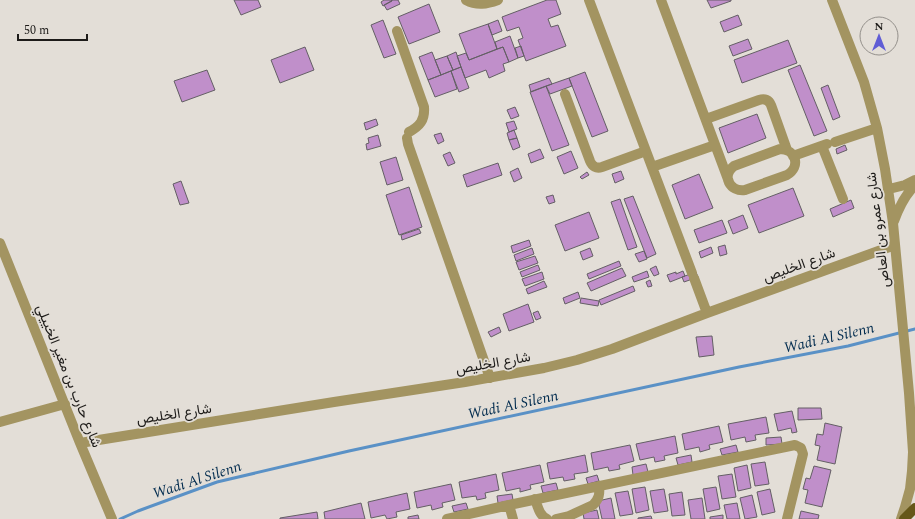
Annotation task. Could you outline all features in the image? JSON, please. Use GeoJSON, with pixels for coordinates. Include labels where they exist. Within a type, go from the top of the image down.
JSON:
{"type":"FeatureCollection","features":[{"type":"Feature","properties":{"kind":"main road"},"geometry":{"type":"LineString","coordinates":[[903,519],[915,508]]}},
{"type":"Feature","properties":{"kind":"street"},"geometry":{"type":"LineString","coordinates":[[466,0],[477,4],[485,4],[498,0]]}},
{"type":"Feature","properties":{"kind":"street"},"geometry":{"type":"LineString","coordinates":[[588,0],[707,313]]}},
{"type":"Feature","properties":{"kind":"street"},"geometry":{"type":"LineString","coordinates":[[661,0],[729,182],[733,188],[741,191],[745,190],[787,175],[791,173],[795,166],[796,162],[790,153],[770,102],[765,99],[706,120]]}},
{"type":"Feature","properties":{"kind":"street","name":"شارع عمرو بن العاص"},"geometry":{"type":"LineString","coordinates":[[832,0],[864,82],[877,128],[893,223],[913,452],[910,489],[903,519]]}},
{"type":"Feature","properties":{"kind":"street"},"geometry":{"type":"LineString","coordinates":[[397,31],[424,107],[423,118],[420,124],[408,135],[408,144],[490,378]]}},
{"type":"Feature","properties":{"kind":"street"},"geometry":{"type":"LineString","coordinates":[[565,94],[590,161],[594,166],[597,168],[602,168],[646,151]]}},
{"type":"Feature","properties":{"kind":"street"},"geometry":{"type":"LineString","coordinates":[[729,182],[728,174],[734,166],[780,150],[790,153],[828,144],[877,128]]}},
{"type":"Feature","properties":{"kind":"street"},"geometry":{"type":"LineString","coordinates":[[828,144],[843,199]]}},
{"type":"Feature","properties":{"kind":"street"},"geometry":{"type":"LineString","coordinates":[[652,168],[715,145]]}},
{"type":"Feature","properties":{"kind":"street"},"geometry":{"type":"LineString","coordinates":[[888,189],[901,186],[915,180]]}},
{"type":"Feature","properties":{"kind":"street"},"geometry":{"type":"LineString","coordinates":[[893,223],[903,200],[915,184]]}},
{"type":"Feature","properties":{"kind":"street","name":"شارع حارب بن مغير الخييلي"},"geometry":{"type":"LineString","coordinates":[[0,243],[112,519]]}},
{"type":"Feature","properties":{"kind":"street","name":"شارع الخليص"},"geometry":{"type":"LineString","coordinates":[[80,443],[490,378],[577,360],[612,349],[895,245]]}},
{"type":"Feature","properties":{"kind":"street","name":"شارع عمرو بن العاص"},"geometry":{"type":"LineString","coordinates":[[909,393],[915,413]]}},
{"type":"Feature","properties":{"kind":"street"},"geometry":{"type":"LineString","coordinates":[[0,422],[65,404]]}},
{"type":"Feature","properties":{"kind":"street"},"geometry":{"type":"LineString","coordinates":[[447,519],[535,499],[795,445],[801,448],[803,454],[787,519]]}},
{"type":"Feature","properties":{"kind":"street"},"geometry":{"type":"LineString","coordinates":[[556,519],[569,516],[593,505],[599,496],[599,486]]}},
{"type":"Feature","properties":{"kind":"street"},"geometry":{"type":"LineString","coordinates":[[535,499],[540,514],[547,519]]}},
{"type":"Feature","properties":{"kind":"street"},"geometry":{"type":"LineString","coordinates":[[509,505],[512,519]]}},
{"type":"Feature","properties":{"kind":"building"},"geometry":{"type":"Polygon","coordinates":[[[234,0],[258,0],[261,7],[241,15],[234,0]]]}},
{"type":"Feature","properties":{"kind":"building"},"geometry":{"type":"Polygon","coordinates":[[[384,0],[392,1],[383,6],[381,2],[384,0]]]}},
{"type":"Feature","properties":{"kind":"building"},"geometry":{"type":"Polygon","coordinates":[[[393,0],[398,0],[400,4],[387,10],[384,5],[393,0]]]}},
{"type":"Feature","properties":{"kind":"building"},"geometry":{"type":"Polygon","coordinates":[[[547,0],[556,0],[561,14],[548,19],[551,27],[558,25],[566,46],[526,61],[518,40],[523,38],[519,27],[507,31],[502,17],[547,0]]]}},
{"type":"Feature","properties":{"kind":"building"},"geometry":{"type":"Polygon","coordinates":[[[707,0],[731,0],[731,1],[711,8],[707,0]]]}},
{"type":"Feature","properties":{"kind":"building"},"geometry":{"type":"Polygon","coordinates":[[[429,4],[440,32],[409,44],[398,17],[429,4]]]}},
{"type":"Feature","properties":{"kind":"building"},"geometry":{"type":"Polygon","coordinates":[[[738,15],[742,25],[724,32],[720,22],[738,15]]]}},
{"type":"Feature","properties":{"kind":"building"},"geometry":{"type":"Polygon","coordinates":[[[383,20],[396,54],[384,58],[371,25],[383,20]]]}},
{"type":"Feature","properties":{"kind":"building"},"geometry":{"type":"Polygon","coordinates":[[[498,20],[502,31],[492,35],[488,24],[498,20]]]}},
{"type":"Feature","properties":{"kind":"building"},"geometry":{"type":"Polygon","coordinates":[[[488,24],[497,49],[469,60],[459,34],[488,24]]]}},
{"type":"Feature","properties":{"kind":"building"},"geometry":{"type":"Polygon","coordinates":[[[510,36],[518,58],[509,62],[503,47],[497,49],[495,42],[510,36]]]}},
{"type":"Feature","properties":{"kind":"building"},"geometry":{"type":"Polygon","coordinates":[[[748,39],[752,49],[733,56],[729,46],[748,39]]]}},
{"type":"Feature","properties":{"kind":"building"},"geometry":{"type":"Polygon","coordinates":[[[788,40],[797,63],[742,83],[734,60],[788,40]]]}},
{"type":"Feature","properties":{"kind":"building"},"geometry":{"type":"Polygon","coordinates":[[[521,46],[524,56],[518,58],[515,48],[521,46]]]}},
{"type":"Feature","properties":{"kind":"building"},"geometry":{"type":"Polygon","coordinates":[[[305,47],[314,70],[280,83],[271,60],[305,47]]]}},
{"type":"Feature","properties":{"kind":"building"},"geometry":{"type":"Polygon","coordinates":[[[503,47],[509,62],[503,64],[505,71],[489,78],[486,70],[465,78],[457,56],[466,53],[469,60],[503,47]]]}},
{"type":"Feature","properties":{"kind":"building"},"geometry":{"type":"Polygon","coordinates":[[[432,52],[441,75],[428,80],[419,57],[432,52]]]}},
{"type":"Feature","properties":{"kind":"building"},"geometry":{"type":"Polygon","coordinates":[[[456,52],[461,67],[453,70],[447,56],[456,52]]]}},
{"type":"Feature","properties":{"kind":"building"},"geometry":{"type":"Polygon","coordinates":[[[447,56],[453,70],[441,75],[435,60],[447,56]]]}},
{"type":"Feature","properties":{"kind":"building"},"geometry":{"type":"Polygon","coordinates":[[[800,65],[827,131],[814,136],[788,70],[800,65]]]}},
{"type":"Feature","properties":{"kind":"building"},"geometry":{"type":"Polygon","coordinates":[[[461,67],[469,88],[459,92],[451,71],[461,67]]]}},
{"type":"Feature","properties":{"kind":"building"},"geometry":{"type":"Polygon","coordinates":[[[207,70],[215,90],[182,102],[174,81],[207,70]]]}},
{"type":"Feature","properties":{"kind":"building"},"geometry":{"type":"Polygon","coordinates":[[[451,71],[457,89],[435,97],[428,80],[451,71]]]}},
{"type":"Feature","properties":{"kind":"building"},"geometry":{"type":"Polygon","coordinates":[[[585,72],[608,131],[592,137],[569,78],[585,72]]]}},
{"type":"Feature","properties":{"kind":"building"},"geometry":{"type":"Polygon","coordinates":[[[549,78],[552,84],[531,92],[529,85],[549,78]]]}},
{"type":"Feature","properties":{"kind":"building"},"geometry":{"type":"Polygon","coordinates":[[[569,78],[572,86],[550,94],[546,86],[569,78]]]}},
{"type":"Feature","properties":{"kind":"building"},"geometry":{"type":"Polygon","coordinates":[[[828,85],[840,117],[833,120],[821,88],[828,85]]]}},
{"type":"Feature","properties":{"kind":"building"},"geometry":{"type":"Polygon","coordinates":[[[546,86],[569,145],[552,151],[530,92],[546,86]]]}},
{"type":"Feature","properties":{"kind":"building"},"geometry":{"type":"Polygon","coordinates":[[[515,107],[519,116],[511,119],[507,110],[515,107]]]}},
{"type":"Feature","properties":{"kind":"building"},"geometry":{"type":"Polygon","coordinates":[[[757,114],[766,138],[728,153],[719,128],[757,114]]]}},
{"type":"Feature","properties":{"kind":"building"},"geometry":{"type":"Polygon","coordinates":[[[376,119],[378,125],[366,130],[364,123],[376,119]]]}},
{"type":"Feature","properties":{"kind":"building"},"geometry":{"type":"Polygon","coordinates":[[[514,121],[517,129],[509,132],[506,123],[514,121]]]}},
{"type":"Feature","properties":{"kind":"building"},"geometry":{"type":"Polygon","coordinates":[[[514,130],[517,138],[509,140],[507,133],[514,130]]]}},
{"type":"Feature","properties":{"kind":"building"},"geometry":{"type":"Polygon","coordinates":[[[441,133],[444,141],[438,144],[434,135],[441,133]]]}},
{"type":"Feature","properties":{"kind":"building"},"geometry":{"type":"Polygon","coordinates":[[[378,135],[381,146],[367,150],[366,144],[369,143],[368,138],[378,135]]]}},
{"type":"Feature","properties":{"kind":"building"},"geometry":{"type":"Polygon","coordinates":[[[517,138],[520,147],[513,150],[509,140],[517,138]]]}},
{"type":"Feature","properties":{"kind":"building"},"geometry":{"type":"Polygon","coordinates":[[[845,145],[847,150],[837,154],[836,149],[845,145]]]}},
{"type":"Feature","properties":{"kind":"building"},"geometry":{"type":"Polygon","coordinates":[[[540,149],[544,158],[531,163],[528,154],[540,149]]]}},
{"type":"Feature","properties":{"kind":"building"},"geometry":{"type":"Polygon","coordinates":[[[571,151],[578,168],[564,174],[557,157],[571,151]]]}},
{"type":"Feature","properties":{"kind":"building"},"geometry":{"type":"Polygon","coordinates":[[[450,152],[455,163],[448,166],[443,155],[450,152]]]}},
{"type":"Feature","properties":{"kind":"building"},"geometry":{"type":"Polygon","coordinates":[[[396,157],[403,180],[387,185],[380,162],[396,157]]]}},
{"type":"Feature","properties":{"kind":"building"},"geometry":{"type":"Polygon","coordinates":[[[498,163],[502,175],[467,187],[463,175],[498,163]]]}},
{"type":"Feature","properties":{"kind":"building"},"geometry":{"type":"Polygon","coordinates":[[[518,168],[522,178],[514,182],[510,172],[518,168]]]}},
{"type":"Feature","properties":{"kind":"building"},"geometry":{"type":"Polygon","coordinates":[[[621,171],[624,179],[615,183],[612,174],[621,171]]]}},
{"type":"Feature","properties":{"kind":"building"},"geometry":{"type":"Polygon","coordinates":[[[587,172],[589,175],[582,179],[580,177],[587,172]]]}},
{"type":"Feature","properties":{"kind":"building"},"geometry":{"type":"Polygon","coordinates":[[[699,174],[713,208],[685,219],[672,185],[699,174]]]}},
{"type":"Feature","properties":{"kind":"building"},"geometry":{"type":"Polygon","coordinates":[[[181,181],[189,203],[180,205],[173,184],[181,181]]]}},
{"type":"Feature","properties":{"kind":"building"},"geometry":{"type":"Polygon","coordinates":[[[409,187],[422,227],[399,235],[386,195],[409,187]]]}},
{"type":"Feature","properties":{"kind":"building"},"geometry":{"type":"Polygon","coordinates":[[[793,188],[804,216],[759,233],[748,205],[793,188]]]}},
{"type":"Feature","properties":{"kind":"building"},"geometry":{"type":"Polygon","coordinates":[[[553,195],[555,202],[549,204],[546,197],[553,195]]]}},
{"type":"Feature","properties":{"kind":"building"},"geometry":{"type":"Polygon","coordinates":[[[633,196],[656,254],[647,258],[624,199],[633,196]]]}},
{"type":"Feature","properties":{"kind":"building"},"geometry":{"type":"Polygon","coordinates":[[[620,199],[637,247],[628,250],[611,202],[620,199]]]}},
{"type":"Feature","properties":{"kind":"building"},"geometry":{"type":"Polygon","coordinates":[[[851,200],[854,208],[833,217],[830,209],[851,200]]]}},
{"type":"Feature","properties":{"kind":"building"},"geometry":{"type":"Polygon","coordinates":[[[589,212],[599,238],[565,251],[555,225],[589,212]]]}},
{"type":"Feature","properties":{"kind":"building"},"geometry":{"type":"Polygon","coordinates":[[[743,215],[748,228],[733,234],[728,221],[743,215]]]}},
{"type":"Feature","properties":{"kind":"building"},"geometry":{"type":"Polygon","coordinates":[[[722,220],[727,233],[699,243],[694,230],[722,220]]]}},
{"type":"Feature","properties":{"kind":"building"},"geometry":{"type":"Polygon","coordinates":[[[419,229],[421,233],[402,240],[401,235],[419,229]]]}},
{"type":"Feature","properties":{"kind":"building"},"geometry":{"type":"Polygon","coordinates":[[[529,240],[531,246],[513,253],[511,246],[529,240]]]}},
{"type":"Feature","properties":{"kind":"building"},"geometry":{"type":"Polygon","coordinates":[[[725,245],[727,254],[720,256],[718,247],[725,245]]]}},
{"type":"Feature","properties":{"kind":"building"},"geometry":{"type":"Polygon","coordinates":[[[711,247],[713,253],[701,258],[699,252],[711,247]]]}},
{"type":"Feature","properties":{"kind":"building"},"geometry":{"type":"Polygon","coordinates":[[[532,248],[534,254],[516,261],[514,255],[532,248]]]}},
{"type":"Feature","properties":{"kind":"building"},"geometry":{"type":"Polygon","coordinates":[[[590,248],[593,256],[583,260],[580,252],[590,248]]]}},
{"type":"Feature","properties":{"kind":"building"},"geometry":{"type":"Polygon","coordinates":[[[644,251],[647,259],[639,262],[635,254],[644,251]]]}},
{"type":"Feature","properties":{"kind":"building"},"geometry":{"type":"Polygon","coordinates":[[[535,256],[538,263],[519,270],[516,262],[535,256]]]}},
{"type":"Feature","properties":{"kind":"building"},"geometry":{"type":"Polygon","coordinates":[[[619,261],[621,266],[589,279],[587,274],[619,261]]]}},
{"type":"Feature","properties":{"kind":"building"},"geometry":{"type":"Polygon","coordinates":[[[538,265],[540,270],[522,277],[520,272],[538,265]]]}},
{"type":"Feature","properties":{"kind":"building"},"geometry":{"type":"Polygon","coordinates":[[[656,266],[659,274],[654,276],[650,269],[656,266]]]}},
{"type":"Feature","properties":{"kind":"building"},"geometry":{"type":"Polygon","coordinates":[[[622,268],[626,276],[591,291],[587,283],[622,268]]]}},
{"type":"Feature","properties":{"kind":"building"},"geometry":{"type":"Polygon","coordinates":[[[647,271],[649,277],[634,282],[632,277],[647,271]]]}},
{"type":"Feature","properties":{"kind":"building"},"geometry":{"type":"Polygon","coordinates":[[[683,271],[685,276],[670,282],[667,275],[676,272],[676,274],[683,271]]]}},
{"type":"Feature","properties":{"kind":"building"},"geometry":{"type":"Polygon","coordinates":[[[542,272],[544,279],[525,286],[522,279],[542,272]]]}},
{"type":"Feature","properties":{"kind":"building"},"geometry":{"type":"Polygon","coordinates":[[[696,272],[698,277],[684,282],[682,277],[696,272]]]}},
{"type":"Feature","properties":{"kind":"building"},"geometry":{"type":"Polygon","coordinates":[[[650,280],[652,286],[648,287],[646,282],[650,280]]]}},
{"type":"Feature","properties":{"kind":"building"},"geometry":{"type":"Polygon","coordinates":[[[544,281],[547,287],[528,294],[526,289],[544,281]]]}},
{"type":"Feature","properties":{"kind":"building"},"geometry":{"type":"Polygon","coordinates":[[[633,286],[635,291],[601,305],[599,300],[633,286]]]}},
{"type":"Feature","properties":{"kind":"building"},"geometry":{"type":"Polygon","coordinates":[[[578,292],[580,298],[565,304],[563,298],[578,292]]]}},
{"type":"Feature","properties":{"kind":"building"},"geometry":{"type":"Polygon","coordinates":[[[581,298],[599,301],[598,306],[580,303],[581,298]]]}},
{"type":"Feature","properties":{"kind":"building"},"geometry":{"type":"Polygon","coordinates":[[[528,304],[534,322],[509,331],[503,314],[528,304]]]}},
{"type":"Feature","properties":{"kind":"building"},"geometry":{"type":"Polygon","coordinates":[[[538,311],[541,318],[536,320],[533,313],[538,311]]]}},
{"type":"Feature","properties":{"kind":"building"},"geometry":{"type":"Polygon","coordinates":[[[499,327],[501,332],[491,337],[488,332],[499,327]]]}},
{"type":"Feature","properties":{"kind":"building"},"geometry":{"type":"Polygon","coordinates":[[[712,336],[714,355],[699,357],[696,337],[712,336]]]}},
{"type":"Feature","properties":{"kind":"building"},"geometry":{"type":"Polygon","coordinates":[[[798,408],[821,408],[822,419],[798,420],[798,408]]]}},
{"type":"Feature","properties":{"kind":"building"},"geometry":{"type":"Polygon","coordinates":[[[792,411],[797,432],[792,433],[791,428],[778,431],[774,414],[792,411]]]}},
{"type":"Feature","properties":{"kind":"building"},"geometry":{"type":"Polygon","coordinates":[[[766,417],[769,433],[755,435],[756,440],[746,442],[745,437],[731,440],[728,424],[766,417]]]}},
{"type":"Feature","properties":{"kind":"building"},"geometry":{"type":"Polygon","coordinates":[[[825,423],[842,427],[835,464],[817,460],[820,446],[815,445],[817,434],[823,435],[825,423]]]}},
{"type":"Feature","properties":{"kind":"building"},"geometry":{"type":"Polygon","coordinates":[[[719,426],[723,442],[709,445],[710,449],[700,452],[699,447],[685,450],[682,434],[719,426]]]}},
{"type":"Feature","properties":{"kind":"building"},"geometry":{"type":"Polygon","coordinates":[[[675,436],[678,453],[664,456],[665,460],[655,462],[654,457],[640,460],[636,444],[675,436]]]}},
{"type":"Feature","properties":{"kind":"building"},"geometry":{"type":"Polygon","coordinates":[[[781,437],[782,444],[766,445],[766,438],[781,437]]]}},
{"type":"Feature","properties":{"kind":"building"},"geometry":{"type":"Polygon","coordinates":[[[630,445],[634,461],[619,465],[620,469],[609,471],[608,467],[594,470],[591,453],[630,445]]]}},
{"type":"Feature","properties":{"kind":"building"},"geometry":{"type":"Polygon","coordinates":[[[736,445],[738,452],[722,455],[720,449],[736,445]]]}},
{"type":"Feature","properties":{"kind":"building"},"geometry":{"type":"Polygon","coordinates":[[[585,455],[588,472],[574,474],[575,479],[564,481],[563,477],[550,479],[547,463],[585,455]]]}},
{"type":"Feature","properties":{"kind":"building"},"geometry":{"type":"Polygon","coordinates":[[[691,455],[692,462],[678,465],[676,458],[691,455]]]}},
{"type":"Feature","properties":{"kind":"building"},"geometry":{"type":"Polygon","coordinates":[[[765,462],[769,484],[755,486],[751,464],[765,462]]]}},
{"type":"Feature","properties":{"kind":"building"},"geometry":{"type":"Polygon","coordinates":[[[646,464],[648,472],[633,475],[632,467],[646,464]]]}},
{"type":"Feature","properties":{"kind":"building"},"geometry":{"type":"Polygon","coordinates":[[[540,465],[544,482],[530,485],[531,489],[520,492],[520,488],[506,491],[502,473],[540,465]]]}},
{"type":"Feature","properties":{"kind":"building"},"geometry":{"type":"Polygon","coordinates":[[[747,465],[751,488],[738,491],[734,468],[747,465]]]}},
{"type":"Feature","properties":{"kind":"building"},"geometry":{"type":"Polygon","coordinates":[[[814,466],[831,470],[822,507],[805,503],[808,490],[803,489],[806,478],[810,479],[814,466]]]}},
{"type":"Feature","properties":{"kind":"building"},"geometry":{"type":"Polygon","coordinates":[[[496,474],[499,490],[485,493],[486,498],[477,500],[476,496],[462,498],[459,482],[496,474]]]}},
{"type":"Feature","properties":{"kind":"building"},"geometry":{"type":"Polygon","coordinates":[[[732,474],[736,497],[722,499],[718,476],[732,474]]]}},
{"type":"Feature","properties":{"kind":"building"},"geometry":{"type":"Polygon","coordinates":[[[597,475],[599,481],[588,484],[586,478],[597,475]]]}},
{"type":"Feature","properties":{"kind":"building"},"geometry":{"type":"Polygon","coordinates":[[[556,483],[558,490],[543,493],[541,486],[556,483]]]}},
{"type":"Feature","properties":{"kind":"building"},"geometry":{"type":"Polygon","coordinates":[[[451,484],[455,500],[442,503],[443,507],[432,510],[431,505],[417,508],[414,492],[451,484]]]}},
{"type":"Feature","properties":{"kind":"building"},"geometry":{"type":"Polygon","coordinates":[[[645,487],[649,510],[636,513],[632,489],[645,487]]]}},
{"type":"Feature","properties":{"kind":"building"},"geometry":{"type":"Polygon","coordinates":[[[716,487],[720,509],[707,512],[703,489],[716,487]]]}},
{"type":"Feature","properties":{"kind":"building"},"geometry":{"type":"Polygon","coordinates":[[[664,489],[668,511],[654,513],[650,491],[664,489]]]}},
{"type":"Feature","properties":{"kind":"building"},"geometry":{"type":"Polygon","coordinates":[[[770,489],[775,512],[762,515],[757,492],[770,489]]]}},
{"type":"Feature","properties":{"kind":"building"},"geometry":{"type":"Polygon","coordinates":[[[628,491],[633,514],[620,516],[615,493],[628,491]]]}},
{"type":"Feature","properties":{"kind":"building"},"geometry":{"type":"Polygon","coordinates":[[[682,492],[685,515],[672,516],[669,494],[682,492]]]}},
{"type":"Feature","properties":{"kind":"building"},"geometry":{"type":"Polygon","coordinates":[[[407,493],[410,509],[396,512],[397,517],[387,519],[385,515],[371,518],[368,502],[407,493]]]}},
{"type":"Feature","properties":{"kind":"building"},"geometry":{"type":"Polygon","coordinates":[[[512,494],[513,500],[498,503],[497,496],[512,494]]]}},
{"type":"Feature","properties":{"kind":"building"},"geometry":{"type":"Polygon","coordinates":[[[752,495],[757,517],[745,519],[740,498],[752,495]]]}},
{"type":"Feature","properties":{"kind":"building"},"geometry":{"type":"Polygon","coordinates":[[[611,498],[615,519],[602,519],[598,501],[611,498]]]}},
{"type":"Feature","properties":{"kind":"building"},"geometry":{"type":"Polygon","coordinates":[[[702,498],[705,519],[691,519],[688,500],[702,498]]]}},
{"type":"Feature","properties":{"kind":"building"},"geometry":{"type":"Polygon","coordinates":[[[361,503],[365,519],[325,519],[324,512],[361,503]]]}},
{"type":"Feature","properties":{"kind":"building"},"geometry":{"type":"Polygon","coordinates":[[[466,503],[468,509],[454,512],[452,506],[466,503]]]}},
{"type":"Feature","properties":{"kind":"building"},"geometry":{"type":"Polygon","coordinates":[[[737,503],[740,519],[727,519],[724,505],[737,503]]]}},
{"type":"Feature","properties":{"kind":"building"},"geometry":{"type":"Polygon","coordinates":[[[597,510],[599,519],[584,519],[583,513],[597,510]]]}},
{"type":"Feature","properties":{"kind":"building"},"geometry":{"type":"Polygon","coordinates":[[[801,511],[819,515],[818,519],[799,519],[801,511]]]}},
{"type":"Feature","properties":{"kind":"building"},"geometry":{"type":"Polygon","coordinates":[[[317,512],[318,519],[280,519],[280,518],[317,512]]]}},
{"type":"Feature","properties":{"kind":"building"},"geometry":{"type":"Polygon","coordinates":[[[418,515],[419,519],[408,519],[408,517],[418,515]]]}},
{"type":"Feature","properties":{"kind":"building"},"geometry":{"type":"Polygon","coordinates":[[[723,515],[723,519],[710,519],[710,517],[723,515]]]}},
{"type":"Feature","properties":{"kind":"building"},"geometry":{"type":"Polygon","coordinates":[[[651,516],[652,519],[638,519],[638,518],[651,516]]]}},
{"type":"Feature","properties":{"kind":"waterway","name":"Wadi Al Silenn"},"geometry":{"type":"LineString","coordinates":[[120,519],[217,482],[349,451],[739,367],[848,346],[915,329]]}}]}
